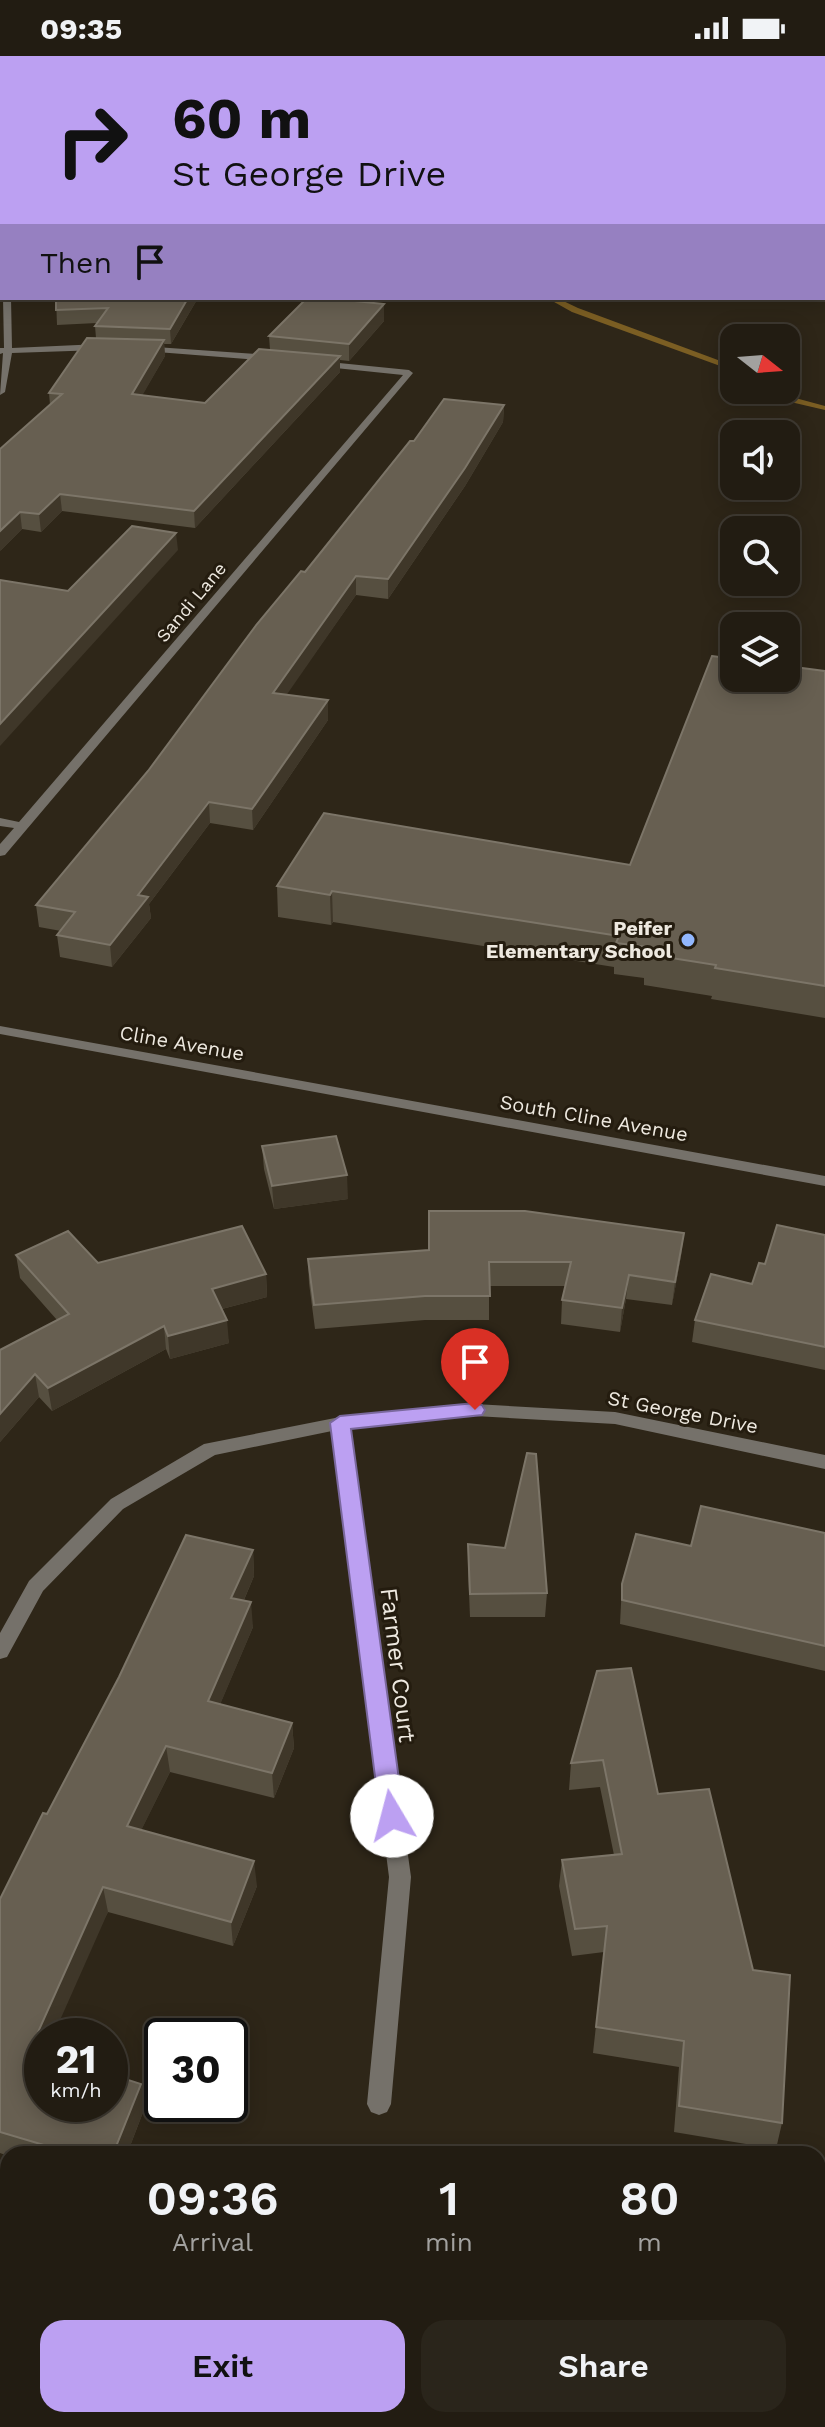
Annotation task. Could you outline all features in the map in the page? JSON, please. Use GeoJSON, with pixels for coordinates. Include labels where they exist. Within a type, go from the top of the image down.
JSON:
{"type":"FeatureCollection","features":[{"type":"Feature","properties":{"kind":"street"},"geometry":{"type":"LineString","coordinates":[[0,392],[7,300]]}},
{"type":"Feature","properties":{"kind":"street"},"geometry":{"type":"LineString","coordinates":[[126,346],[285,360]]}},
{"type":"Feature","properties":{"kind":"street"},"geometry":{"type":"LineString","coordinates":[[4,351],[111,347]]}},
{"type":"Feature","properties":{"kind":"street","name":"Sandi Lane"},"geometry":{"type":"LineString","coordinates":[[0,852],[409,373],[315,363]]}},
{"type":"Feature","properties":{"kind":"street"},"geometry":{"type":"LineString","coordinates":[[0,822],[23,826]]}},
{"type":"Feature","properties":{"kind":"street","name":"Cline Avenue"},"geometry":{"type":"LineString","coordinates":[[0,1030],[357,1095]]}},
{"type":"Feature","properties":{"kind":"street","name":"South Cline Avenue"},"geometry":{"type":"LineString","coordinates":[[357,1095],[825,1181]]}},
{"type":"Feature","properties":{"kind":"street","name":"St George Drive"},"geometry":{"type":"LineString","coordinates":[[0,1651],[36,1586],[117,1504],[210,1449],[340,1423],[475,1410],[615,1418],[825,1462]]}},
{"type":"Feature","properties":{"kind":"street","name":"Farmer Court"},"geometry":{"type":"LineString","coordinates":[[340,1423],[400,1877],[379,2104]]}},
{"type":"Feature","properties":{"kind":"building"},"geometry":{"type":"Polygon","coordinates":[[[56,300],[187,300],[170,329],[95,326],[108,308],[56,310],[56,300]]]}},
{"type":"Feature","properties":{"kind":"building"},"geometry":{"type":"Polygon","coordinates":[[[305,300],[384,304],[349,344],[269,336],[305,300]]]}},
{"type":"Feature","properties":{"kind":"building"},"geometry":{"type":"Polygon","coordinates":[[[87,338],[164,340],[132,394],[205,403],[259,349],[340,356],[194,511],[60,494],[39,514],[20,512],[0,531],[0,449],[62,394],[49,393],[87,338]]]}},
{"type":"Feature","properties":{"kind":"building"},"geometry":{"type":"Polygon","coordinates":[[[444,399],[504,405],[465,468],[388,579],[356,576],[273,693],[328,700],[252,809],[209,802],[138,895],[148,897],[110,945],[57,935],[75,912],[36,905],[148,771],[257,624],[301,571],[305,572],[410,441],[414,441],[444,399]]]}},
{"type":"Feature","properties":{"kind":"building"},"geometry":{"type":"Polygon","coordinates":[[[132,526],[176,533],[0,724],[0,580],[68,591],[132,526]]]}},
{"type":"Feature","properties":{"kind":"building","name":"Peifer Elementary School"},"geometry":{"type":"Polygon","coordinates":[[[712,656],[720,657],[720,692],[800,692],[800,668],[825,671],[825,986],[646,954],[649,947],[616,943],[619,936],[332,891],[330,895],[277,886],[324,813],[630,865],[712,656]]]}},
{"type":"Feature","properties":{"kind":"building"},"geometry":{"type":"Polygon","coordinates":[[[336,1136],[347,1175],[272,1186],[262,1146],[336,1136]]]}},
{"type":"Feature","properties":{"kind":"building"},"geometry":{"type":"Polygon","coordinates":[[[429,1211],[525,1211],[684,1233],[675,1282],[629,1275],[622,1308],[562,1300],[571,1262],[489,1262],[490,1296],[425,1296],[314,1305],[308,1259],[429,1250],[429,1211]]]}},
{"type":"Feature","properties":{"kind":"building"},"geometry":{"type":"Polygon","coordinates":[[[777,1225],[825,1235],[825,1347],[695,1320],[711,1274],[752,1284],[759,1263],[765,1264],[777,1225]]]}},
{"type":"Feature","properties":{"kind":"building"},"geometry":{"type":"Polygon","coordinates":[[[242,1226],[266,1274],[212,1289],[227,1320],[168,1336],[164,1326],[48,1388],[35,1374],[0,1414],[0,1350],[69,1314],[16,1255],[68,1231],[98,1263],[242,1226]]]}},
{"type":"Feature","properties":{"kind":"building"},"geometry":{"type":"Polygon","coordinates":[[[527,1453],[536,1454],[547,1593],[470,1594],[468,1544],[505,1548],[527,1453]]]}},
{"type":"Feature","properties":{"kind":"building"},"geometry":{"type":"Polygon","coordinates":[[[701,1506],[825,1533],[825,1646],[622,1600],[622,1584],[636,1534],[691,1546],[701,1506]]]}},
{"type":"Feature","properties":{"kind":"building"},"geometry":{"type":"Polygon","coordinates":[[[186,1535],[253,1550],[231,1598],[251,1602],[208,1701],[292,1723],[272,1773],[166,1746],[127,1826],[254,1861],[231,1922],[103,1887],[44,2018],[24,2018],[24,2122],[126,2122],[116,2146],[47,2146],[0,2132],[0,1899],[43,1813],[47,1814],[119,1677],[186,1535]]]}},
{"type":"Feature","properties":{"kind":"building"},"geometry":{"type":"Polygon","coordinates":[[[631,1668],[658,1794],[709,1789],[753,1970],[790,1975],[782,2123],[679,2106],[684,2041],[596,2027],[607,1926],[575,1929],[562,1860],[622,1854],[603,1760],[571,1763],[597,1671],[631,1668]]]}},
{"type":"Feature","properties":{"kind":"building"},"geometry":{"type":"Polygon","coordinates":[[[128,2080],[141,2084],[128,2116],[128,2080]]]}},
{"type":"Feature","properties":{"kind":"waterway"},"geometry":{"type":"LineString","coordinates":[[555,300],[720,364]]}},
{"type":"Feature","properties":{"kind":"waterway"},"geometry":{"type":"LineString","coordinates":[[800,402],[825,408]]}},
{"type":"Feature","properties":{"kind":"place","name":"Peifer Elementary School"},"geometry":{"type":"Point","coordinates":[688,940]}},
{"type":"Feature","properties":{"kind":"route"},"geometry":{"type":"LineString","coordinates":[[392,1816],[340,1423],[475,1410]]}}]}
